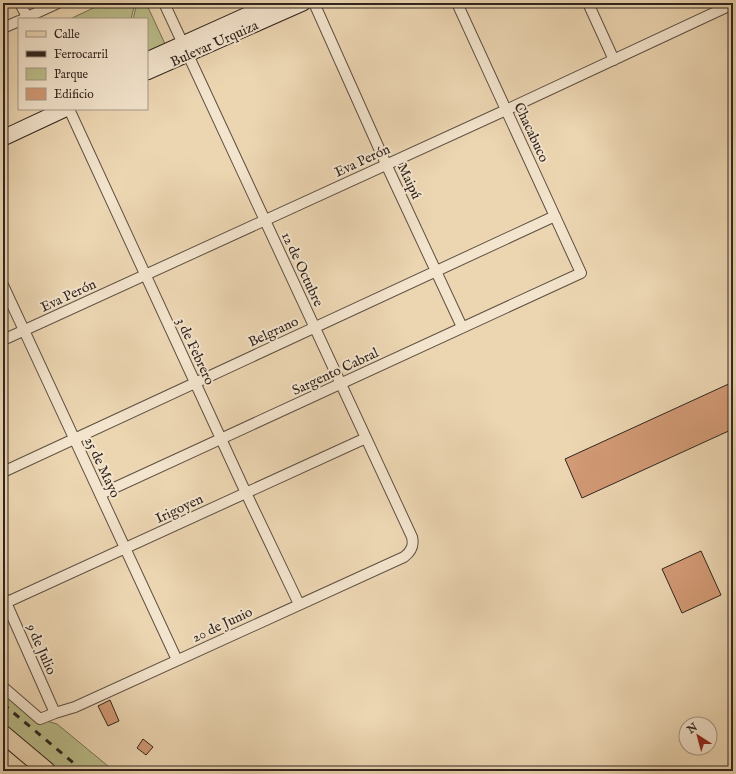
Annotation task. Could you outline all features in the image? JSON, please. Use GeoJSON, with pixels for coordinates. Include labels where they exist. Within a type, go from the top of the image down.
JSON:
{"type":"FeatureCollection","features":[{"type":"Feature","properties":{"kind":"main road"},"geometry":{"type":"LineString","coordinates":[[3,734],[48,771]]}},
{"type":"Feature","properties":{"kind":"street"},"geometry":{"type":"LineString","coordinates":[[20,3],[24,18]]}},
{"type":"Feature","properties":{"kind":"street"},"geometry":{"type":"LineString","coordinates":[[26,18],[58,3]]}},
{"type":"Feature","properties":{"kind":"street","name":"12 de Octubre"},"geometry":{"type":"LineString","coordinates":[[164,3],[412,537],[412,548]]}},
{"type":"Feature","properties":{"kind":"street","name":"Bulevar Urquiza"},"geometry":{"type":"LineString","coordinates":[[148,71],[186,49],[274,3]]}},
{"type":"Feature","properties":{"kind":"street","name":"Bulevar Urquiza"},"geometry":{"type":"LineString","coordinates":[[148,60],[186,49],[303,3]]}},
{"type":"Feature","properties":{"kind":"street","name":"Maipú"},"geometry":{"type":"LineString","coordinates":[[314,3],[386,164],[462,327]]}},
{"type":"Feature","properties":{"kind":"street","name":"Chacabuco"},"geometry":{"type":"LineString","coordinates":[[457,3],[581,273]]}},
{"type":"Feature","properties":{"kind":"street"},"geometry":{"type":"LineString","coordinates":[[588,3],[614,60]]}},
{"type":"Feature","properties":{"kind":"street","name":"Eva Perón"},"geometry":{"type":"LineString","coordinates":[[3,340],[614,60],[716,7],[733,4]]}},
{"type":"Feature","properties":{"kind":"street"},"geometry":{"type":"LineString","coordinates":[[3,28],[18,22]]}},
{"type":"Feature","properties":{"kind":"street"},"geometry":{"type":"LineString","coordinates":[[3,126],[39,110]]}},
{"type":"Feature","properties":{"kind":"street"},"geometry":{"type":"LineString","coordinates":[[3,138],[63,110]]}},
{"type":"Feature","properties":{"kind":"street","name":"3 de Febrero"},"geometry":{"type":"LineString","coordinates":[[69,110],[246,493],[299,604]]}},
{"type":"Feature","properties":{"kind":"street","name":"Belgrano"},"geometry":{"type":"LineString","coordinates":[[3,472],[555,216]]}},
{"type":"Feature","properties":{"kind":"street","name":"Sargento Cabral"},"geometry":{"type":"LineString","coordinates":[[101,494],[581,273]]}},
{"type":"Feature","properties":{"kind":"street","name":"25 de Mayo"},"geometry":{"type":"LineString","coordinates":[[3,285],[177,660]]}},
{"type":"Feature","properties":{"kind":"street","name":"Irigoyen"},"geometry":{"type":"LineString","coordinates":[[4,601],[126,548],[366,438]]}},
{"type":"Feature","properties":{"kind":"street","name":"20 de Junio"},"geometry":{"type":"LineString","coordinates":[[3,687],[40,719],[75,707],[404,557],[412,548]]}},
{"type":"Feature","properties":{"kind":"street","name":"9 de Julio"},"geometry":{"type":"LineString","coordinates":[[4,601],[55,713]]}},
{"type":"Feature","properties":{"kind":"green space"},"geometry":{"type":"Polygon","coordinates":[[[104,3],[135,3],[131,18],[72,18],[104,3]]]}},
{"type":"Feature","properties":{"kind":"green space"},"geometry":{"type":"Polygon","coordinates":[[[137,3],[146,3],[166,46],[148,55],[148,18],[133,18],[137,3]]]}},
{"type":"Feature","properties":{"kind":"green space"},"geometry":{"type":"Polygon","coordinates":[[[3,687],[40,719],[57,724],[114,771],[47,771],[3,734],[3,687]]]}},
{"type":"Feature","properties":{"kind":"building"},"geometry":{"type":"Polygon","coordinates":[[[733,382],[733,429],[582,498],[565,459],[733,382]]]}},
{"type":"Feature","properties":{"kind":"building"},"geometry":{"type":"Polygon","coordinates":[[[701,551],[721,595],[682,613],[662,569],[701,551]]]}},
{"type":"Feature","properties":{"kind":"building"},"geometry":{"type":"Polygon","coordinates":[[[110,700],[119,721],[108,726],[98,706],[110,700]]]}},
{"type":"Feature","properties":{"kind":"building"},"geometry":{"type":"Polygon","coordinates":[[[143,739],[153,747],[146,755],[137,748],[143,739]]]}},
{"type":"Feature","properties":{"kind":"railway"},"geometry":{"type":"LineString","coordinates":[[3,704],[83,771]]}}]}
